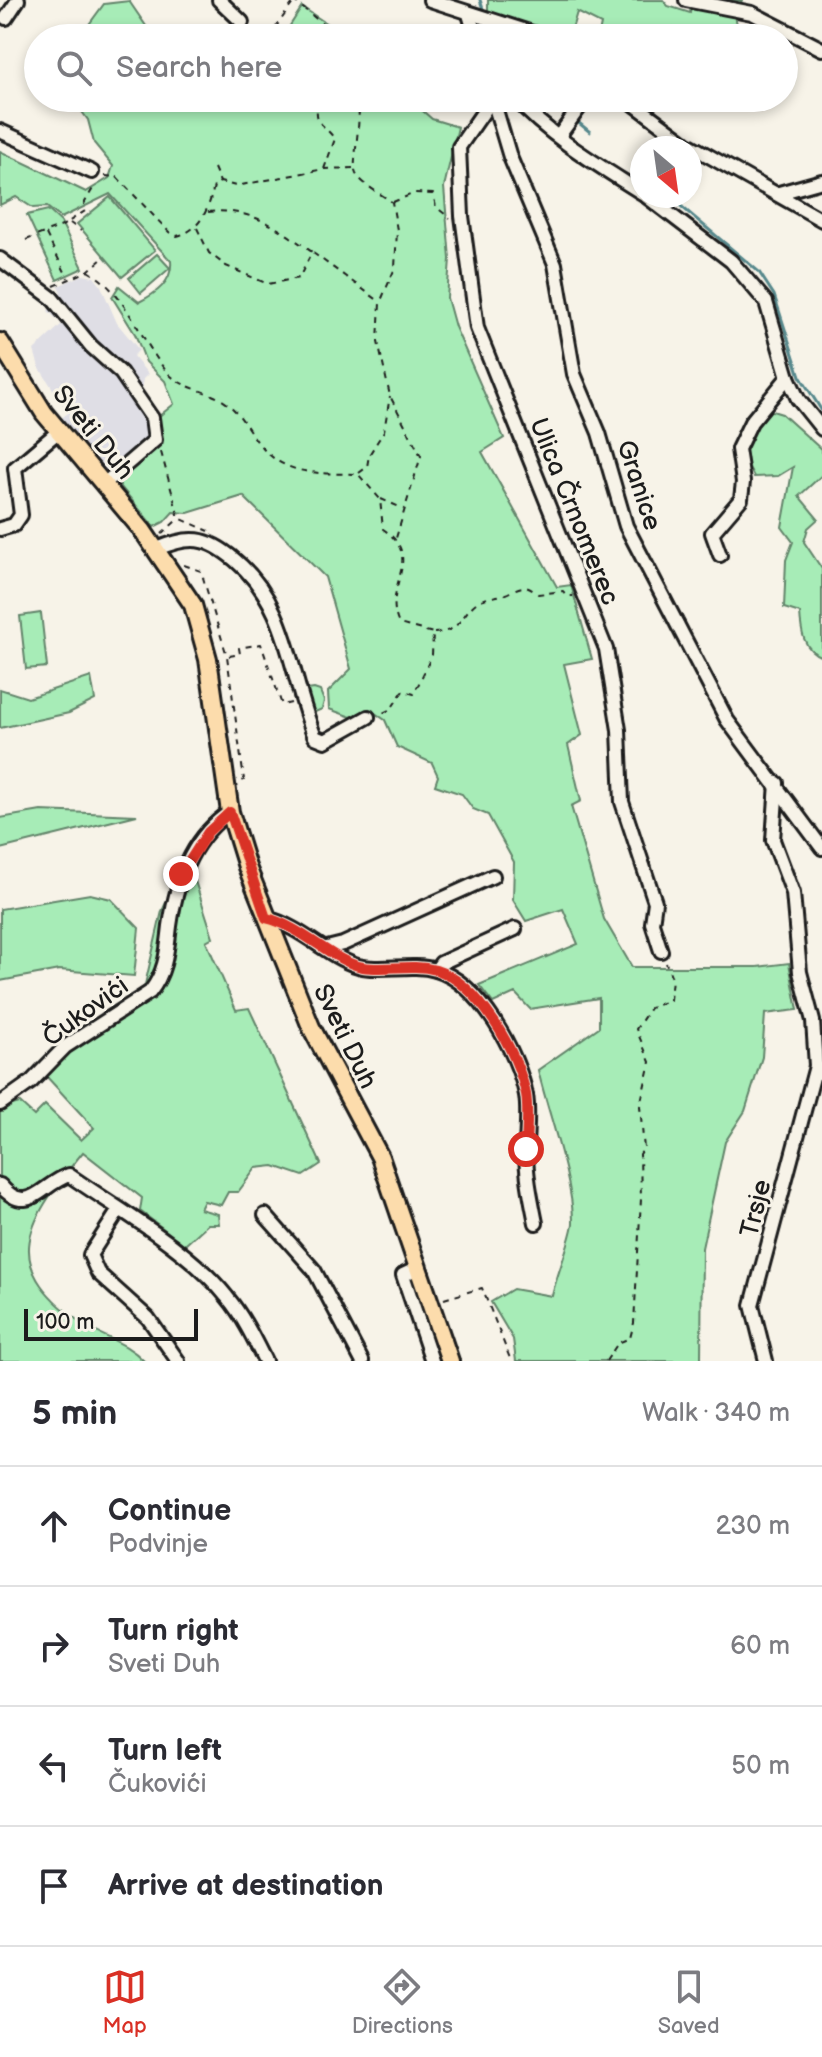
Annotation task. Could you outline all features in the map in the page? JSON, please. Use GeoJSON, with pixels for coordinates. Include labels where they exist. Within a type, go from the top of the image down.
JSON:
{"type":"FeatureCollection","features":[{"type":"Feature","properties":{"kind":"main road","name":"Sveti Duh"},"geometry":{"type":"LineString","coordinates":[[0,342],[59,431],[158,543],[187,593],[202,630],[230,812],[266,918],[311,1027],[380,1157],[450,1361]]}},
{"type":"Feature","properties":{"kind":"street"},"geometry":{"type":"LineString","coordinates":[[6,18],[18,0]]}},
{"type":"Feature","properties":{"kind":"street"},"geometry":{"type":"LineString","coordinates":[[219,0],[242,22]]}},
{"type":"Feature","properties":{"kind":"street"},"geometry":{"type":"LineString","coordinates":[[430,0],[502,24]]}},
{"type":"Feature","properties":{"kind":"street"},"geometry":{"type":"LineString","coordinates":[[686,0],[752,13],[773,24]]}},
{"type":"Feature","properties":{"kind":"street"},"geometry":{"type":"LineString","coordinates":[[473,16],[474,24]]}},
{"type":"Feature","properties":{"kind":"street"},"geometry":{"type":"LineString","coordinates":[[798,37],[822,49]]}},
{"type":"Feature","properties":{"kind":"street","name":"Ulica Črnomerec"},"geometry":{"type":"LineString","coordinates":[[484,112],[459,147],[464,237],[480,338],[587,596],[610,666],[619,730],[622,802],[655,902],[652,923],[661,951]]}},
{"type":"Feature","properties":{"kind":"street","name":"Granice"},"geometry":{"type":"LineString","coordinates":[[497,112],[510,157],[555,264],[574,374],[599,433],[626,526],[727,720],[777,783],[822,848]]}},
{"type":"Feature","properties":{"kind":"street"},"geometry":{"type":"LineString","coordinates":[[531,112],[559,136],[630,185]]}},
{"type":"Feature","properties":{"kind":"street"},"geometry":{"type":"LineString","coordinates":[[559,136],[575,112]]}},
{"type":"Feature","properties":{"kind":"street"},"geometry":{"type":"LineString","coordinates":[[645,112],[686,143],[822,220]]}},
{"type":"Feature","properties":{"kind":"street"},"geometry":{"type":"LineString","coordinates":[[0,131],[92,172]]}},
{"type":"Feature","properties":{"kind":"street"},"geometry":{"type":"LineString","coordinates":[[779,193],[822,181]]}},
{"type":"Feature","properties":{"kind":"street"},"geometry":{"type":"LineString","coordinates":[[661,208],[731,261],[766,302],[788,377],[798,399],[822,429]]}},
{"type":"Feature","properties":{"kind":"street"},"geometry":{"type":"LineString","coordinates":[[0,259],[53,292],[91,346],[121,373],[152,418],[156,434],[151,444],[105,483]]}},
{"type":"Feature","properties":{"kind":"street"},"geometry":{"type":"LineString","coordinates":[[720,555],[712,533],[741,499],[743,482],[738,449],[751,422],[788,377]]}},
{"type":"Feature","properties":{"kind":"street","name":"Sveti Duh"},"geometry":{"type":"LineString","coordinates":[[0,529],[14,525],[21,515],[15,468],[59,431]]}},
{"type":"Feature","properties":{"kind":"street"},"geometry":{"type":"LineString","coordinates":[[158,543],[203,539],[212,542],[248,571],[278,614],[313,731],[320,740],[325,741],[368,717]]}},
{"type":"Feature","properties":{"kind":"street","name":"Trsje"},"geometry":{"type":"LineString","coordinates":[[766,1361],[752,1305],[819,1071],[813,1021],[800,972],[793,893],[773,840],[777,783]]}},
{"type":"Feature","properties":{"kind":"street","name":"Čukovići"},"geometry":{"type":"LineString","coordinates":[[0,1104],[31,1082],[65,1047],[150,992],[158,982],[165,963],[181,874],[208,832],[230,812]]}},
{"type":"Feature","properties":{"kind":"street"},"geometry":{"type":"LineString","coordinates":[[327,948],[343,944],[493,876]]}},
{"type":"Feature","properties":{"kind":"street"},"geometry":{"type":"LineString","coordinates":[[266,918],[284,922],[361,967],[406,966],[436,970],[467,992],[500,1028],[523,1086],[527,1172],[536,1223]]}},
{"type":"Feature","properties":{"kind":"street"},"geometry":{"type":"LineString","coordinates":[[436,970],[441,963],[515,929]]}},
{"type":"Feature","properties":{"kind":"street"},"geometry":{"type":"LineString","coordinates":[[0,1185],[13,1197],[29,1199],[41,1194],[50,1182],[69,1175],[170,1246],[222,1290],[244,1321],[265,1361]]}},
{"type":"Feature","properties":{"kind":"street"},"geometry":{"type":"LineString","coordinates":[[119,1210],[90,1255],[98,1273],[148,1318],[178,1361]]}},
{"type":"Feature","properties":{"kind":"street"},"geometry":{"type":"LineString","coordinates":[[265,1215],[314,1270],[362,1361]]}},
{"type":"Feature","properties":{"kind":"street"},"geometry":{"type":"LineString","coordinates":[[418,1268],[403,1275],[432,1361]]}},
{"type":"Feature","properties":{"kind":"path"},"geometry":{"type":"LineString","coordinates":[[281,24],[293,1],[322,24]]}},
{"type":"Feature","properties":{"kind":"path"},"geometry":{"type":"LineString","coordinates":[[316,112],[319,125],[335,139],[324,169]]}},
{"type":"Feature","properties":{"kind":"path"},"geometry":{"type":"LineString","coordinates":[[358,112],[359,138],[354,168],[358,177],[392,202],[397,230],[395,268],[380,303],[378,342],[390,396],[421,456],[396,539],[405,563],[393,595],[393,611],[399,624],[433,633],[447,633],[467,618],[470,609],[481,600],[510,592],[518,586],[527,586],[538,594],[563,591],[567,596],[587,596]]}},
{"type":"Feature","properties":{"kind":"path"},"geometry":{"type":"LineString","coordinates":[[214,168],[220,182]]}},
{"type":"Feature","properties":{"kind":"path"},"geometry":{"type":"LineString","coordinates":[[26,240],[69,222],[85,211],[84,204],[99,176],[117,177],[169,232],[177,236],[196,226],[206,212],[214,186],[220,182],[236,186],[324,169],[354,168]]}},
{"type":"Feature","properties":{"kind":"path"},"geometry":{"type":"LineString","coordinates":[[392,202],[415,193],[433,194],[436,207],[453,220],[459,236],[464,237]]}},
{"type":"Feature","properties":{"kind":"path"},"geometry":{"type":"LineString","coordinates":[[206,212],[221,210],[255,216],[276,225],[380,303]]}},
{"type":"Feature","properties":{"kind":"path"},"geometry":{"type":"LineString","coordinates":[[69,222],[81,231]]}},
{"type":"Feature","properties":{"kind":"path"},"geometry":{"type":"LineString","coordinates":[[196,226],[209,253],[226,266],[268,284],[299,278],[312,252]]}},
{"type":"Feature","properties":{"kind":"path"},"geometry":{"type":"LineString","coordinates":[[46,233],[69,279]]}},
{"type":"Feature","properties":{"kind":"path"},"geometry":{"type":"LineString","coordinates":[[53,292],[103,258]]}},
{"type":"Feature","properties":{"kind":"path"},"geometry":{"type":"LineString","coordinates":[[88,271],[109,288],[168,374],[192,390],[221,399],[241,417],[255,440],[279,464],[306,472],[358,474],[367,467],[369,455],[384,431],[390,396]]}},
{"type":"Feature","properties":{"kind":"path"},"geometry":{"type":"LineString","coordinates":[[156,434],[179,518]]}},
{"type":"Feature","properties":{"kind":"path"},"geometry":{"type":"LineString","coordinates":[[358,474],[380,499],[405,510]]}},
{"type":"Feature","properties":{"kind":"path"},"geometry":{"type":"LineString","coordinates":[[380,499],[383,529],[396,539]]}},
{"type":"Feature","properties":{"kind":"path"},"geometry":{"type":"LineString","coordinates":[[179,518],[207,528],[210,536]]}},
{"type":"Feature","properties":{"kind":"path"},"geometry":{"type":"LineString","coordinates":[[158,543],[179,518]]}},
{"type":"Feature","properties":{"kind":"path"},"geometry":{"type":"LineString","coordinates":[[368,717],[391,709],[403,691],[414,694],[432,655],[433,633]]}},
{"type":"Feature","properties":{"kind":"path"},"geometry":{"type":"LineString","coordinates":[[227,656],[240,654],[239,648],[261,644],[282,705],[304,699]]}},
{"type":"Feature","properties":{"kind":"path"},"geometry":{"type":"LineString","coordinates":[[606,1361],[618,1343],[630,1338],[634,1323],[641,1199],[640,1154],[644,1149],[640,1106],[650,1062],[636,1029],[650,1008],[670,1000],[672,978],[661,951]]}},
{"type":"Feature","properties":{"kind":"path"},"geometry":{"type":"LineString","coordinates":[[442,1300],[482,1288],[511,1361]]}},
{"type":"Feature","properties":{"kind":"shaded area"},"geometry":{"type":"Polygon","coordinates":[[[83,275],[94,277],[101,286],[117,323],[139,350],[133,356],[148,374],[143,379],[141,392],[158,417],[160,441],[113,481],[59,420],[68,413],[39,367],[34,350],[62,324],[48,311],[61,292],[58,286],[83,275]]]}},
{"type":"Feature","properties":{"kind":"green space"},"geometry":{"type":"Polygon","coordinates":[[[488,0],[663,0],[668,6],[690,13],[692,0],[742,0],[737,12],[738,24],[601,24],[577,12],[573,24],[527,24],[488,13],[488,0]]]}},
{"type":"Feature","properties":{"kind":"green space"},"geometry":{"type":"Polygon","coordinates":[[[129,1],[145,24],[89,24],[104,4],[129,1]]]}},
{"type":"Feature","properties":{"kind":"green space"},"geometry":{"type":"Polygon","coordinates":[[[302,7],[327,24],[291,24],[302,7]]]}},
{"type":"Feature","properties":{"kind":"green space"},"geometry":{"type":"Polygon","coordinates":[[[82,112],[424,112],[432,119],[458,127],[444,187],[450,259],[447,298],[455,327],[504,438],[482,452],[557,587],[571,585],[592,659],[564,664],[582,735],[568,745],[581,801],[571,806],[604,919],[632,967],[757,967],[789,963],[798,1010],[765,1014],[762,1057],[745,1111],[725,1142],[702,1248],[701,1361],[516,1361],[513,1339],[491,1302],[513,1289],[552,1296],[573,1223],[565,1168],[538,1070],[599,1027],[599,998],[530,1009],[515,993],[493,1003],[479,985],[578,944],[563,909],[526,921],[513,900],[514,862],[488,815],[473,809],[462,794],[435,785],[438,776],[432,763],[397,747],[385,720],[369,709],[351,717],[329,709],[328,692],[351,669],[325,577],[243,496],[188,513],[173,512],[154,527],[115,480],[159,441],[158,417],[174,404],[165,381],[146,362],[135,334],[112,297],[119,286],[139,302],[151,295],[166,281],[171,261],[110,194],[61,218],[47,207],[33,208],[16,197],[0,205],[0,151],[86,192],[109,178],[113,166],[94,143],[88,120],[82,112]]]}},
{"type":"Feature","properties":{"kind":"green space"},"geometry":{"type":"Polygon","coordinates":[[[110,197],[155,250],[122,277],[77,224],[110,197]]]}},
{"type":"Feature","properties":{"kind":"green space"},"geometry":{"type":"Polygon","coordinates":[[[48,210],[61,222],[83,268],[57,280],[27,215],[48,210]]]}},
{"type":"Feature","properties":{"kind":"green space"},"geometry":{"type":"Polygon","coordinates":[[[157,254],[170,268],[141,293],[129,278],[157,254]]]}},
{"type":"Feature","properties":{"kind":"green space"},"geometry":{"type":"Polygon","coordinates":[[[769,410],[782,414],[822,450],[822,475],[799,496],[818,519],[808,528],[804,542],[822,569],[822,657],[807,645],[800,613],[784,608],[786,560],[793,542],[782,527],[793,467],[778,476],[754,477],[742,454],[752,423],[769,410]]]}},
{"type":"Feature","properties":{"kind":"green space"},"geometry":{"type":"Polygon","coordinates":[[[41,613],[47,667],[26,669],[20,616],[41,613]]]}},
{"type":"Feature","properties":{"kind":"green space"},"geometry":{"type":"Polygon","coordinates":[[[91,677],[95,700],[69,713],[0,728],[0,689],[28,698],[91,677]]]}},
{"type":"Feature","properties":{"kind":"green space"},"geometry":{"type":"Polygon","coordinates":[[[306,690],[320,691],[324,701],[322,709],[313,713],[306,690]]]}},
{"type":"Feature","properties":{"kind":"green space"},"geometry":{"type":"Polygon","coordinates":[[[41,811],[137,815],[0,849],[0,818],[41,811]]]}},
{"type":"Feature","properties":{"kind":"green space"},"geometry":{"type":"Polygon","coordinates":[[[178,877],[195,881],[213,937],[206,941],[236,1010],[249,1008],[321,1164],[303,1176],[274,1166],[256,1168],[238,1192],[228,1192],[221,1205],[204,1201],[200,1209],[218,1214],[219,1224],[208,1224],[185,1245],[140,1211],[142,1198],[83,1152],[45,1203],[34,1225],[29,1246],[31,1265],[41,1285],[59,1305],[87,1327],[124,1345],[144,1361],[0,1361],[0,1108],[20,1103],[34,1116],[45,1105],[81,1140],[94,1128],[46,1076],[93,1030],[141,1002],[162,911],[178,877]]]}},
{"type":"Feature","properties":{"kind":"green space"},"geometry":{"type":"Polygon","coordinates":[[[90,894],[111,899],[139,928],[134,976],[59,970],[0,981],[0,909],[90,894]]]}},
{"type":"Feature","properties":{"kind":"waterway"},"geometry":{"type":"LineString","coordinates":[[480,0],[484,12]]}},
{"type":"Feature","properties":{"kind":"waterway"},"geometry":{"type":"LineString","coordinates":[[564,112],[568,115]]}},
{"type":"Feature","properties":{"kind":"waterway"},"geometry":{"type":"LineString","coordinates":[[574,119],[590,132]]}},
{"type":"Feature","properties":{"kind":"waterway"},"geometry":{"type":"LineString","coordinates":[[683,208],[759,272],[774,295],[800,376],[822,411]]}},
{"type":"Feature","properties":{"kind":"route"},"geometry":{"type":"LineString","coordinates":[[181,874],[208,832],[230,812],[266,918],[284,922],[361,967],[406,966],[436,970],[450,977],[486,1010],[500,1028],[526,1097],[526,1149]]}}]}
